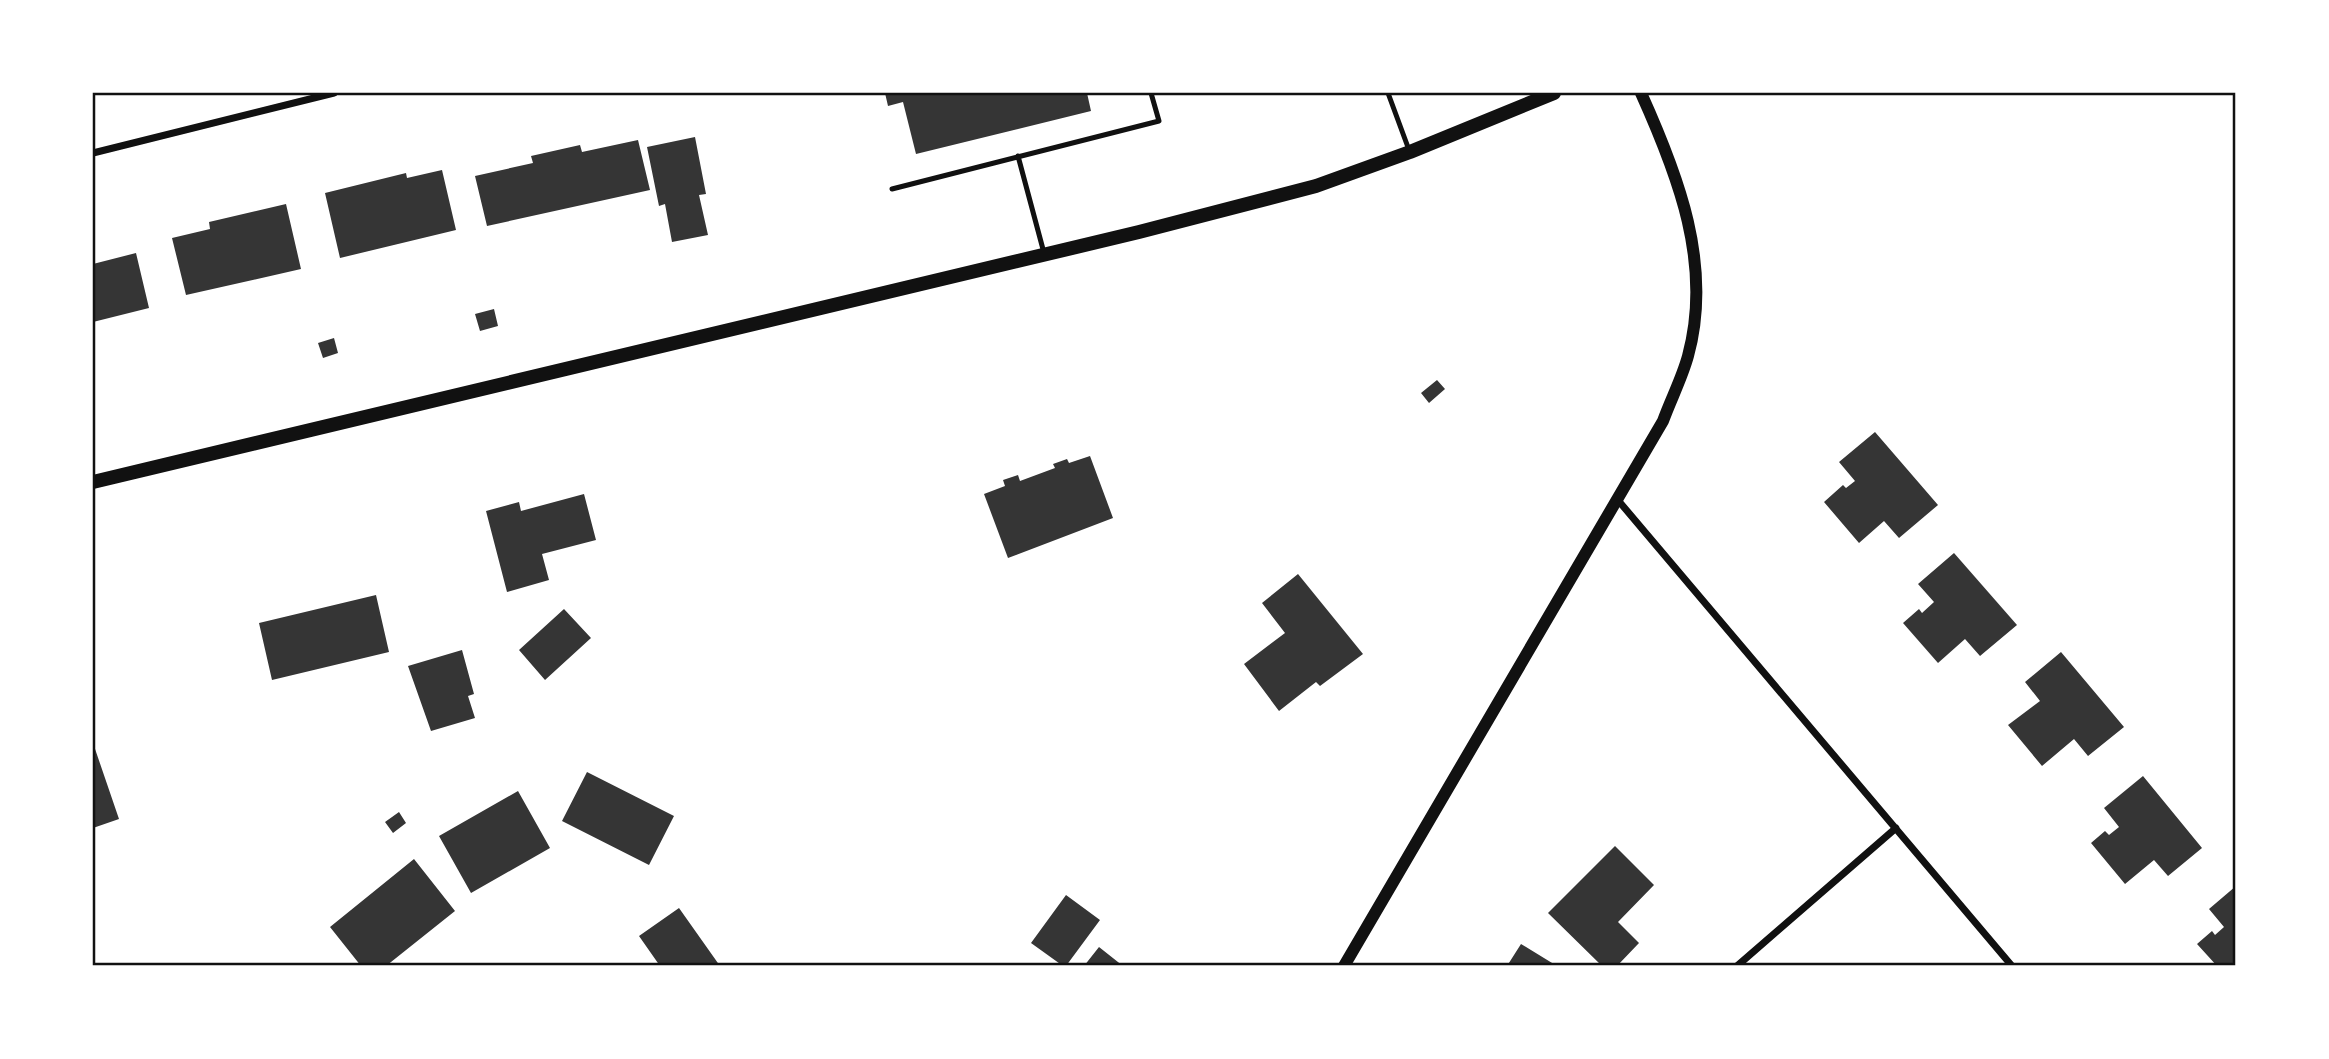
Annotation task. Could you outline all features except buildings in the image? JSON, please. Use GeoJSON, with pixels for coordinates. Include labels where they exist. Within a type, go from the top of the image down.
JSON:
{"type":"FeatureCollection","features":[{"type":"Feature","properties":{"kind":"main road"},"geometry":{"type":"LineString","coordinates":[[93,482],[1044,254],[1316,186],[1410,152],[1554,93]]}},
{"type":"Feature","properties":{"kind":"street"},"geometry":{"type":"LineString","coordinates":[[93,153],[334,93]]}},
{"type":"Feature","properties":{"kind":"street"},"geometry":{"type":"LineString","coordinates":[[1344,966],[1663,421],[1688,355],[1697,296],[1695,246],[1679,189],[1642,93]]}},
{"type":"Feature","properties":{"kind":"street"},"geometry":{"type":"LineString","coordinates":[[1617,499],[2012,966]]}},
{"type":"Feature","properties":{"kind":"street"},"geometry":{"type":"LineString","coordinates":[[1737,966],[1896,828]]}},
{"type":"Feature","properties":{"kind":"lane"},"geometry":{"type":"LineString","coordinates":[[891,189],[1158,121],[1152,93]]}},
{"type":"Feature","properties":{"kind":"lane"},"geometry":{"type":"LineString","coordinates":[[1388,93],[1410,152]]}},
{"type":"Feature","properties":{"kind":"lane"},"geometry":{"type":"LineString","coordinates":[[1018,156],[1044,254]]}}]}
